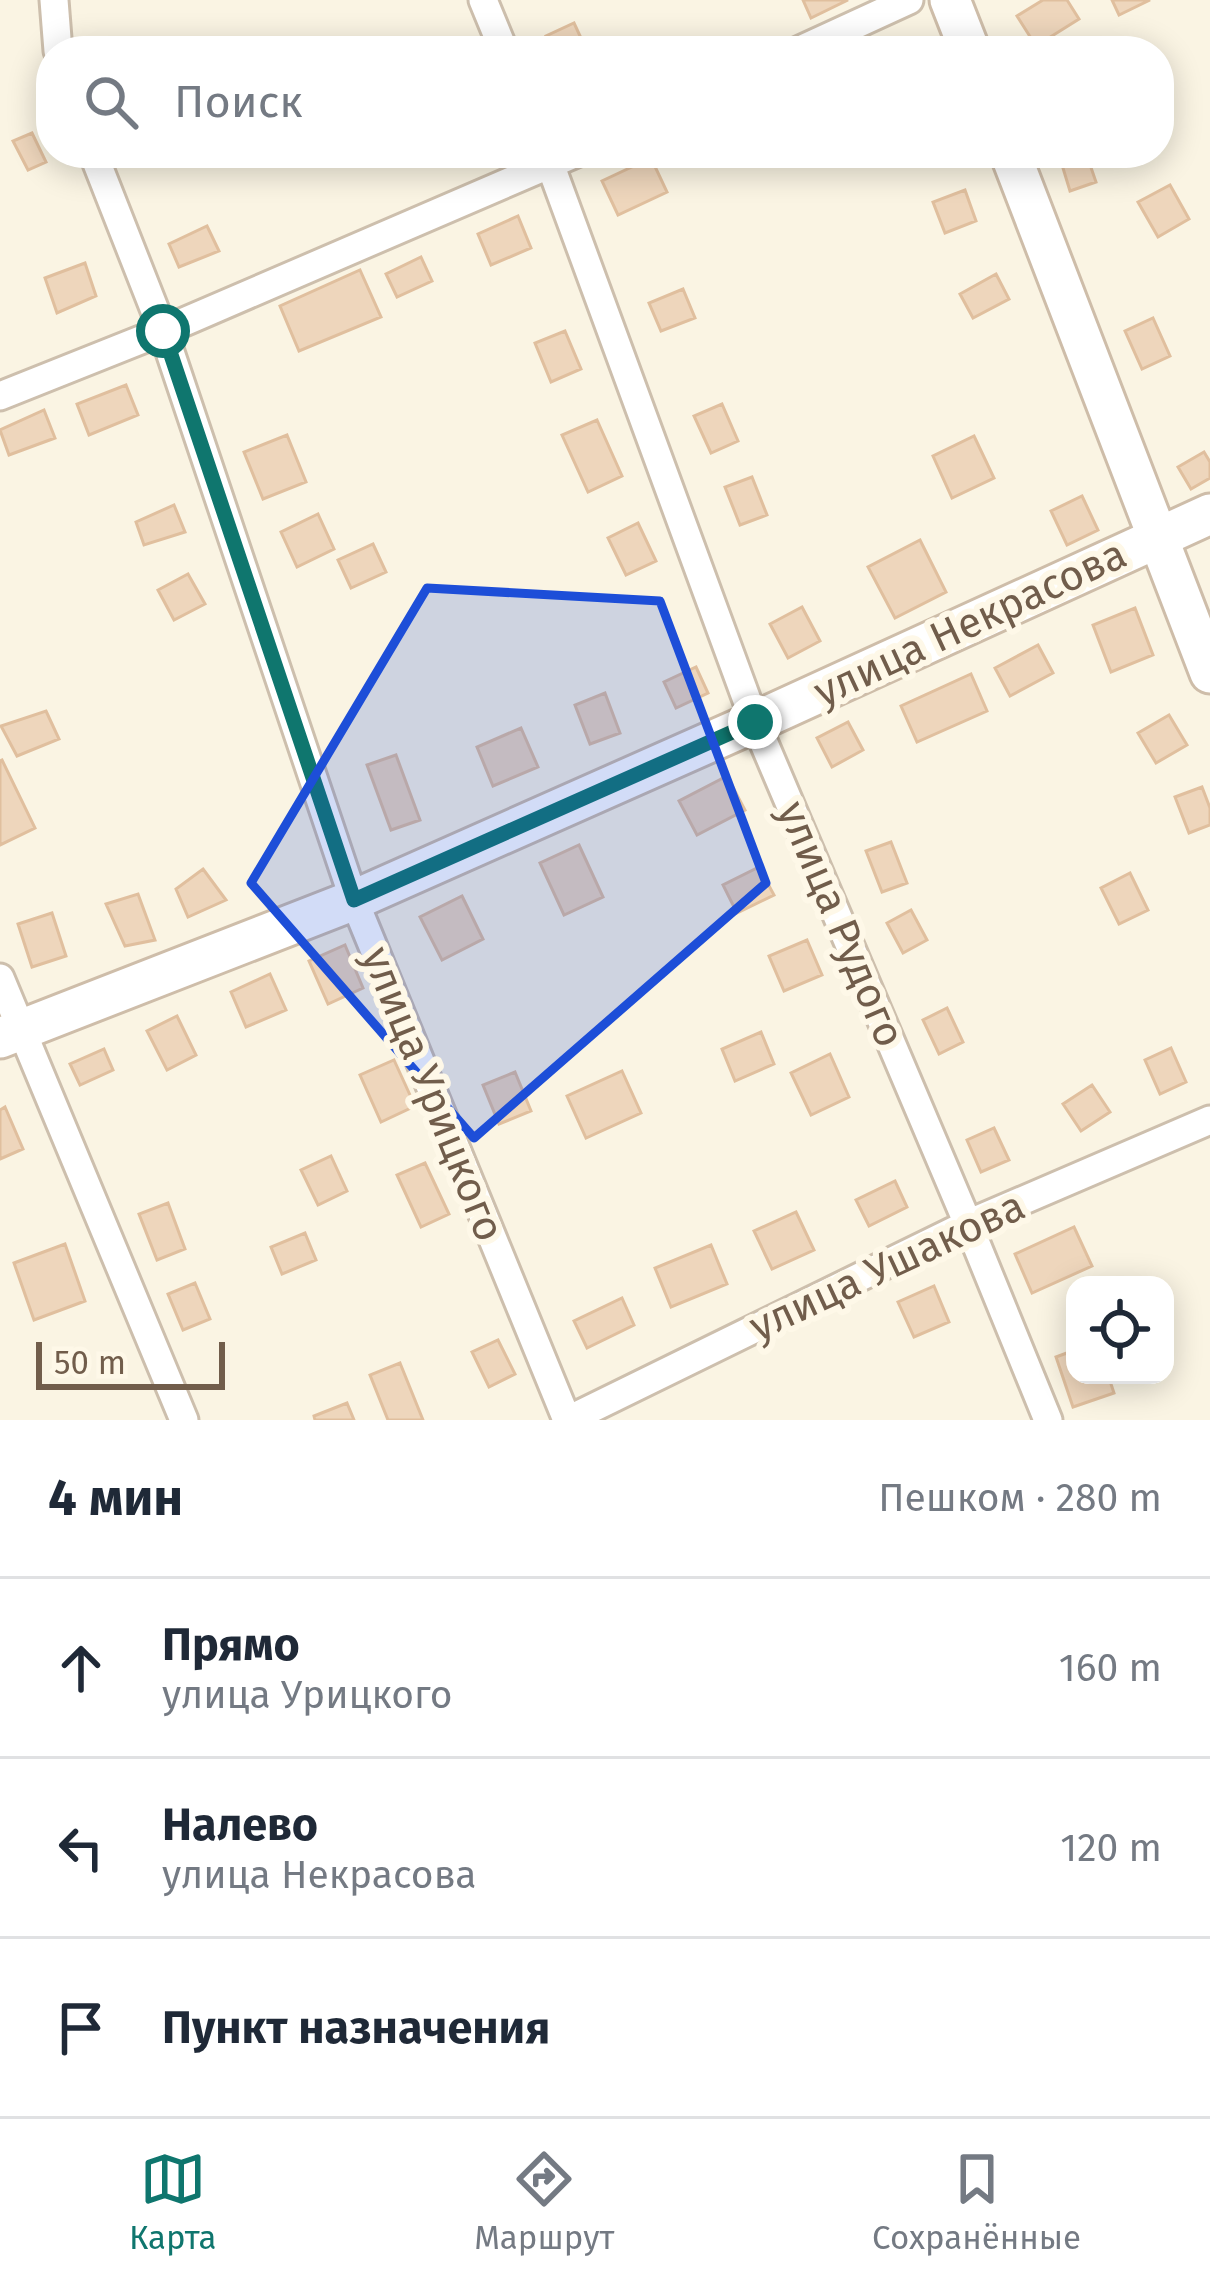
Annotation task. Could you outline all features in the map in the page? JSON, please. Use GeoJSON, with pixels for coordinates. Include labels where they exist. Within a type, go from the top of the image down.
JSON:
{"type":"FeatureCollection","features":[{"type":"Feature","properties":{"kind":"street"},"geometry":{"type":"LineString","coordinates":[[54,0],[57,36]]}},
{"type":"Feature","properties":{"kind":"street"},"geometry":{"type":"LineString","coordinates":[[483,0],[498,36]]}},
{"type":"Feature","properties":{"kind":"street"},"geometry":{"type":"LineString","coordinates":[[831,36],[909,0]]}},
{"type":"Feature","properties":{"kind":"street"},"geometry":{"type":"LineString","coordinates":[[950,0],[964,36]]}},
{"type":"Feature","properties":{"kind":"street","name":"улица Урицкого"},"geometry":{"type":"LineString","coordinates":[[99,168],[163,331],[354,900],[567,1420]]}},
{"type":"Feature","properties":{"kind":"street"},"geometry":{"type":"LineString","coordinates":[[0,396],[163,331],[532,168]]}},
{"type":"Feature","properties":{"kind":"street","name":"улица Рудого"},"geometry":{"type":"LineString","coordinates":[[561,168],[755,722],[1048,1420]]}},
{"type":"Feature","properties":{"kind":"street"},"geometry":{"type":"LineString","coordinates":[[1016,168],[1210,673]]}},
{"type":"Feature","properties":{"kind":"street","name":"улица Некрасова"},"geometry":{"type":"LineString","coordinates":[[10,1034],[354,900],[1210,514]]}},
{"type":"Feature","properties":{"kind":"street"},"geometry":{"type":"LineString","coordinates":[[0,978],[10,1034],[184,1420]]}},
{"type":"Feature","properties":{"kind":"street","name":"улица Ушакова"},"geometry":{"type":"LineString","coordinates":[[567,1420],[968,1224],[1210,1120]]}},
{"type":"Feature","properties":{"kind":"highlighted area"},"geometry":{"type":"Polygon","coordinates":[[[427,588],[660,601],[766,883],[474,1138],[251,883],[427,588]]]}},
{"type":"Feature","properties":{"kind":"building"},"geometry":{"type":"Polygon","coordinates":[[[803,0],[848,0],[811,18],[803,0]]]}},
{"type":"Feature","properties":{"kind":"building"},"geometry":{"type":"Polygon","coordinates":[[[1043,0],[1067,0],[1079,19],[1052,36],[1030,36],[1017,16],[1043,0]]]}},
{"type":"Feature","properties":{"kind":"building"},"geometry":{"type":"Polygon","coordinates":[[[1112,0],[1150,0],[1119,15],[1112,0]]]}},
{"type":"Feature","properties":{"kind":"building"},"geometry":{"type":"Polygon","coordinates":[[[574,23],[580,36],[546,36],[574,23]]]}},
{"type":"Feature","properties":{"kind":"building"},"geometry":{"type":"Polygon","coordinates":[[[32,133],[36,166],[28,170],[13,141],[32,133]]]}},
{"type":"Feature","properties":{"kind":"building"},"geometry":{"type":"Polygon","coordinates":[[[630,168],[656,168],[667,192],[618,215],[602,181],[630,168]]]}},
{"type":"Feature","properties":{"kind":"building"},"geometry":{"type":"Polygon","coordinates":[[[1063,168],[1091,168],[1096,182],[1070,191],[1063,168]]]}},
{"type":"Feature","properties":{"kind":"building"},"geometry":{"type":"Polygon","coordinates":[[[1170,185],[1189,219],[1158,237],[1138,202],[1170,185]]]}},
{"type":"Feature","properties":{"kind":"building"},"geometry":{"type":"Polygon","coordinates":[[[965,190],[976,221],[945,233],[933,202],[965,190]]]}},
{"type":"Feature","properties":{"kind":"building"},"geometry":{"type":"Polygon","coordinates":[[[518,216],[531,248],[491,265],[478,234],[518,216]]]}},
{"type":"Feature","properties":{"kind":"building"},"geometry":{"type":"Polygon","coordinates":[[[207,226],[219,251],[179,267],[169,244],[207,226]]]}},
{"type":"Feature","properties":{"kind":"building"},"geometry":{"type":"Polygon","coordinates":[[[421,257],[432,281],[397,297],[386,274],[421,257]]]}},
{"type":"Feature","properties":{"kind":"building"},"geometry":{"type":"Polygon","coordinates":[[[85,263],[96,296],[57,313],[45,278],[85,263]]]}},
{"type":"Feature","properties":{"kind":"building"},"geometry":{"type":"Polygon","coordinates":[[[360,270],[381,317],[299,351],[280,306],[360,270]]]}},
{"type":"Feature","properties":{"kind":"building"},"geometry":{"type":"Polygon","coordinates":[[[996,274],[1009,299],[973,318],[960,294],[996,274]]]}},
{"type":"Feature","properties":{"kind":"building"},"geometry":{"type":"Polygon","coordinates":[[[683,289],[695,318],[661,331],[649,303],[683,289]]]}},
{"type":"Feature","properties":{"kind":"building"},"geometry":{"type":"Polygon","coordinates":[[[1153,318],[1170,356],[1142,369],[1125,331],[1153,318]]]}},
{"type":"Feature","properties":{"kind":"building"},"geometry":{"type":"Polygon","coordinates":[[[565,331],[581,369],[551,382],[535,343],[565,331]]]}},
{"type":"Feature","properties":{"kind":"building"},"geometry":{"type":"Polygon","coordinates":[[[126,385],[138,415],[89,435],[77,404],[126,385]]]}},
{"type":"Feature","properties":{"kind":"building"},"geometry":{"type":"Polygon","coordinates":[[[722,404],[738,441],[711,453],[694,416],[722,404]]]}},
{"type":"Feature","properties":{"kind":"building"},"geometry":{"type":"Polygon","coordinates":[[[44,410],[55,438],[9,455],[0,430],[44,410]]]}},
{"type":"Feature","properties":{"kind":"building"},"geometry":{"type":"Polygon","coordinates":[[[597,420],[622,476],[588,492],[562,435],[597,420]]]}},
{"type":"Feature","properties":{"kind":"building"},"geometry":{"type":"Polygon","coordinates":[[[287,435],[306,482],[263,499],[244,452],[287,435]]]}},
{"type":"Feature","properties":{"kind":"building"},"geometry":{"type":"Polygon","coordinates":[[[974,436],[994,478],[952,498],[933,456],[974,436]]]}},
{"type":"Feature","properties":{"kind":"building"},"geometry":{"type":"Polygon","coordinates":[[[1204,452],[1210,478],[1191,489],[1178,467],[1204,452]]]}},
{"type":"Feature","properties":{"kind":"building"},"geometry":{"type":"Polygon","coordinates":[[[752,477],[767,515],[740,525],[725,487],[752,477]]]}},
{"type":"Feature","properties":{"kind":"building"},"geometry":{"type":"Polygon","coordinates":[[[1082,496],[1098,530],[1067,545],[1051,511],[1082,496]]]}},
{"type":"Feature","properties":{"kind":"building"},"geometry":{"type":"Polygon","coordinates":[[[174,505],[185,532],[144,545],[136,522],[174,505]]]}},
{"type":"Feature","properties":{"kind":"building"},"geometry":{"type":"Polygon","coordinates":[[[318,514],[334,549],[297,567],[281,532],[318,514]]]}},
{"type":"Feature","properties":{"kind":"building"},"geometry":{"type":"Polygon","coordinates":[[[638,523],[656,561],[626,575],[608,538],[638,523]]]}},
{"type":"Feature","properties":{"kind":"building"},"geometry":{"type":"Polygon","coordinates":[[[920,540],[946,592],[895,618],[868,567],[920,540]]]}},
{"type":"Feature","properties":{"kind":"building"},"geometry":{"type":"Polygon","coordinates":[[[373,544],[386,572],[351,588],[338,560],[373,544]]]}},
{"type":"Feature","properties":{"kind":"building"},"geometry":{"type":"Polygon","coordinates":[[[188,574],[205,604],[174,620],[158,590],[188,574]]]}},
{"type":"Feature","properties":{"kind":"building"},"geometry":{"type":"Polygon","coordinates":[[[802,607],[820,641],[788,658],[770,624],[802,607]]]}},
{"type":"Feature","properties":{"kind":"building"},"geometry":{"type":"Polygon","coordinates":[[[1135,608],[1153,655],[1111,672],[1093,625],[1135,608]]]}},
{"type":"Feature","properties":{"kind":"building"},"geometry":{"type":"Polygon","coordinates":[[[1038,645],[1053,673],[1010,696],[995,668],[1038,645]]]}},
{"type":"Feature","properties":{"kind":"building"},"geometry":{"type":"Polygon","coordinates":[[[696,667],[708,693],[676,708],[664,682],[696,667]]]}},
{"type":"Feature","properties":{"kind":"building"},"geometry":{"type":"Polygon","coordinates":[[[971,674],[987,711],[917,742],[901,706],[971,674]]]}},
{"type":"Feature","properties":{"kind":"building"},"geometry":{"type":"Polygon","coordinates":[[[605,693],[620,733],[590,744],[575,705],[605,693]]]}},
{"type":"Feature","properties":{"kind":"building"},"geometry":{"type":"Polygon","coordinates":[[[46,711],[59,739],[17,756],[1,726],[46,711]]]}},
{"type":"Feature","properties":{"kind":"building"},"geometry":{"type":"Polygon","coordinates":[[[1169,715],[1187,745],[1156,763],[1138,733],[1169,715]]]}},
{"type":"Feature","properties":{"kind":"building"},"geometry":{"type":"Polygon","coordinates":[[[848,722],[863,750],[832,767],[817,738],[848,722]]]}},
{"type":"Feature","properties":{"kind":"building"},"geometry":{"type":"Polygon","coordinates":[[[521,728],[538,767],[493,786],[477,747],[521,728]]]}},
{"type":"Feature","properties":{"kind":"building"},"geometry":{"type":"Polygon","coordinates":[[[396,755],[420,820],[391,830],[367,765],[396,755]]]}},
{"type":"Feature","properties":{"kind":"building"},"geometry":{"type":"Polygon","coordinates":[[[0,761],[35,828],[0,845],[0,761]]]}},
{"type":"Feature","properties":{"kind":"building"},"geometry":{"type":"Polygon","coordinates":[[[727,776],[745,810],[697,835],[679,801],[727,776]]]}},
{"type":"Feature","properties":{"kind":"building"},"geometry":{"type":"Polygon","coordinates":[[[1202,787],[1210,825],[1189,833],[1175,797],[1202,787]]]}},
{"type":"Feature","properties":{"kind":"building"},"geometry":{"type":"Polygon","coordinates":[[[891,842],[907,883],[882,892],[866,851],[891,842]]]}},
{"type":"Feature","properties":{"kind":"building"},"geometry":{"type":"Polygon","coordinates":[[[579,845],[603,897],[564,915],[540,863],[579,845]]]}},
{"type":"Feature","properties":{"kind":"building"},"geometry":{"type":"Polygon","coordinates":[[[759,867],[774,895],[737,913],[723,885],[759,867]]]}},
{"type":"Feature","properties":{"kind":"building"},"geometry":{"type":"Polygon","coordinates":[[[203,869],[226,900],[188,917],[176,889],[203,869]]]}},
{"type":"Feature","properties":{"kind":"building"},"geometry":{"type":"Polygon","coordinates":[[[1130,873],[1148,910],[1119,924],[1101,888],[1130,873]]]}},
{"type":"Feature","properties":{"kind":"building"},"geometry":{"type":"Polygon","coordinates":[[[138,894],[155,940],[125,946],[106,904],[138,894]]]}},
{"type":"Feature","properties":{"kind":"building"},"geometry":{"type":"Polygon","coordinates":[[[462,896],[483,939],[442,960],[420,917],[462,896]]]}},
{"type":"Feature","properties":{"kind":"building"},"geometry":{"type":"Polygon","coordinates":[[[911,910],[927,940],[903,953],[887,923],[911,910]]]}},
{"type":"Feature","properties":{"kind":"building"},"geometry":{"type":"Polygon","coordinates":[[[52,913],[66,956],[32,967],[18,924],[52,913]]]}},
{"type":"Feature","properties":{"kind":"building"},"geometry":{"type":"Polygon","coordinates":[[[807,940],[822,975],[784,991],[769,956],[807,940]]]}},
{"type":"Feature","properties":{"kind":"building"},"geometry":{"type":"Polygon","coordinates":[[[345,945],[363,988],[328,1004],[309,961],[345,945]]]}},
{"type":"Feature","properties":{"kind":"building"},"geometry":{"type":"Polygon","coordinates":[[[270,974],[286,1010],[246,1027],[231,992],[270,974]]]}},
{"type":"Feature","properties":{"kind":"building"},"geometry":{"type":"Polygon","coordinates":[[[947,1008],[963,1042],[939,1054],[923,1020],[947,1008]]]}},
{"type":"Feature","properties":{"kind":"building"},"geometry":{"type":"Polygon","coordinates":[[[177,1016],[196,1055],[167,1070],[147,1031],[177,1016]]]}},
{"type":"Feature","properties":{"kind":"building"},"geometry":{"type":"Polygon","coordinates":[[[761,1032],[774,1064],[735,1081],[722,1049],[761,1032]]]}},
{"type":"Feature","properties":{"kind":"building"},"geometry":{"type":"Polygon","coordinates":[[[1171,1048],[1186,1082],[1160,1094],[1145,1060],[1171,1048]]]}},
{"type":"Feature","properties":{"kind":"building"},"geometry":{"type":"Polygon","coordinates":[[[104,1049],[113,1070],[80,1085],[70,1064],[104,1049]]]}},
{"type":"Feature","properties":{"kind":"building"},"geometry":{"type":"Polygon","coordinates":[[[830,1054],[849,1097],[811,1115],[791,1073],[830,1054]]]}},
{"type":"Feature","properties":{"kind":"building"},"geometry":{"type":"Polygon","coordinates":[[[394,1060],[415,1106],[381,1122],[360,1075],[394,1060]]]}},
{"type":"Feature","properties":{"kind":"building"},"geometry":{"type":"Polygon","coordinates":[[[622,1071],[641,1113],[586,1138],[567,1096],[622,1071]]]}},
{"type":"Feature","properties":{"kind":"building"},"geometry":{"type":"Polygon","coordinates":[[[515,1072],[531,1111],[499,1124],[483,1085],[515,1072]]]}},
{"type":"Feature","properties":{"kind":"building"},"geometry":{"type":"Polygon","coordinates":[[[1092,1085],[1110,1112],[1081,1131],[1063,1104],[1092,1085]]]}},
{"type":"Feature","properties":{"kind":"building"},"geometry":{"type":"Polygon","coordinates":[[[5,1107],[23,1149],[0,1159],[0,1110],[5,1107]]]}},
{"type":"Feature","properties":{"kind":"building"},"geometry":{"type":"Polygon","coordinates":[[[994,1128],[1009,1160],[981,1172],[967,1140],[994,1128]]]}},
{"type":"Feature","properties":{"kind":"building"},"geometry":{"type":"Polygon","coordinates":[[[331,1156],[347,1191],[318,1205],[301,1170],[331,1156]]]}},
{"type":"Feature","properties":{"kind":"building"},"geometry":{"type":"Polygon","coordinates":[[[425,1163],[449,1214],[421,1227],[397,1175],[425,1163]]]}},
{"type":"Feature","properties":{"kind":"building"},"geometry":{"type":"Polygon","coordinates":[[[895,1181],[907,1207],[869,1226],[856,1200],[895,1181]]]}},
{"type":"Feature","properties":{"kind":"building"},"geometry":{"type":"Polygon","coordinates":[[[168,1203],[185,1249],[157,1260],[139,1214],[168,1203]]]}},
{"type":"Feature","properties":{"kind":"building"},"geometry":{"type":"Polygon","coordinates":[[[796,1212],[814,1250],[772,1269],[754,1231],[796,1212]]]}},
{"type":"Feature","properties":{"kind":"building"},"geometry":{"type":"Polygon","coordinates":[[[1074,1227],[1092,1266],[1032,1293],[1015,1254],[1074,1227]]]}},
{"type":"Feature","properties":{"kind":"building"},"geometry":{"type":"Polygon","coordinates":[[[305,1233],[316,1260],[282,1274],[271,1247],[305,1233]]]}},
{"type":"Feature","properties":{"kind":"building"},"geometry":{"type":"Polygon","coordinates":[[[65,1244],[85,1301],[34,1320],[14,1263],[65,1244]]]}},
{"type":"Feature","properties":{"kind":"building"},"geometry":{"type":"Polygon","coordinates":[[[711,1245],[727,1284],[671,1307],[655,1268],[711,1245]]]}},
{"type":"Feature","properties":{"kind":"building"},"geometry":{"type":"Polygon","coordinates":[[[195,1283],[210,1319],[183,1330],[168,1294],[195,1283]]]}},
{"type":"Feature","properties":{"kind":"building"},"geometry":{"type":"Polygon","coordinates":[[[934,1286],[949,1322],[914,1337],[898,1302],[934,1286]]]}},
{"type":"Feature","properties":{"kind":"building"},"geometry":{"type":"Polygon","coordinates":[[[622,1298],[634,1325],[587,1348],[574,1321],[622,1298]]]}},
{"type":"Feature","properties":{"kind":"building"},"geometry":{"type":"Polygon","coordinates":[[[498,1340],[515,1374],[489,1387],[472,1352],[498,1340]]]}},
{"type":"Feature","properties":{"kind":"building"},"geometry":{"type":"Polygon","coordinates":[[[1066,1353],[1066,1384],[1111,1384],[1114,1393],[1073,1407],[1056,1357],[1066,1353]]]}},
{"type":"Feature","properties":{"kind":"building"},"geometry":{"type":"Polygon","coordinates":[[[400,1363],[423,1420],[388,1420],[370,1375],[400,1363]]]}},
{"type":"Feature","properties":{"kind":"building"},"geometry":{"type":"Polygon","coordinates":[[[347,1403],[354,1420],[315,1420],[314,1416],[347,1403]]]}},
{"type":"Feature","properties":{"kind":"route"},"geometry":{"type":"LineString","coordinates":[[163,331],[354,900],[755,722]]}}]}
